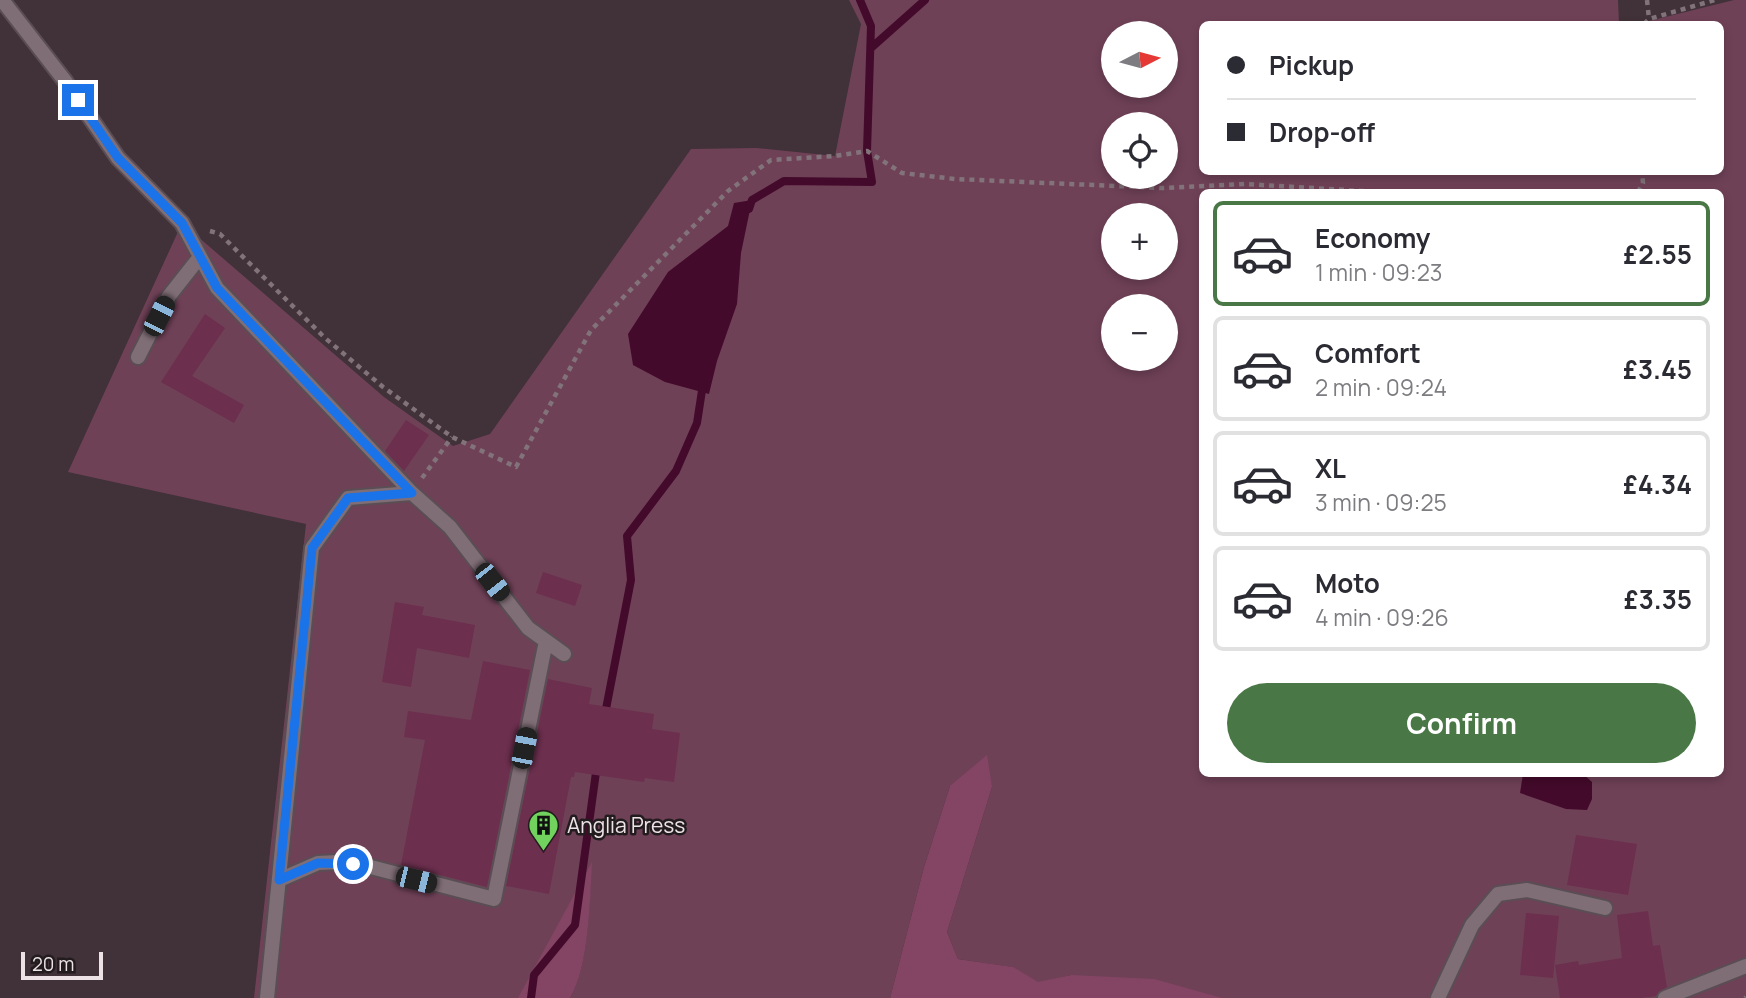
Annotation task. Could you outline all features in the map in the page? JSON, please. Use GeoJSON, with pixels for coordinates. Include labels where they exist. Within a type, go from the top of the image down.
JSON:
{"type":"FeatureCollection","features":[{"type":"Feature","properties":{"kind":"lane"},"geometry":{"type":"LineString","coordinates":[[2,0],[65,81],[118,158],[182,223],[217,288],[412,493],[450,527],[528,628],[564,654]]}},
{"type":"Feature","properties":{"kind":"lane"},"geometry":{"type":"LineString","coordinates":[[138,357],[169,296],[199,258]]}},
{"type":"Feature","properties":{"kind":"lane"},"geometry":{"type":"LineString","coordinates":[[267,998],[312,548],[348,498],[412,493]]}},
{"type":"Feature","properties":{"kind":"lane"},"geometry":{"type":"LineString","coordinates":[[279,880],[318,863],[338,862],[367,866],[494,899],[546,641]]}},
{"type":"Feature","properties":{"kind":"lane"},"geometry":{"type":"LineString","coordinates":[[1438,998],[1472,926],[1498,894],[1527,890],[1605,908]]}},
{"type":"Feature","properties":{"kind":"lane"},"geometry":{"type":"LineString","coordinates":[[1665,998],[1746,966]]}},
{"type":"Feature","properties":{"kind":"path"},"geometry":{"type":"LineString","coordinates":[[1647,0],[1649,19],[1715,0]]}},
{"type":"Feature","properties":{"kind":"path"},"geometry":{"type":"LineString","coordinates":[[182,223],[220,234],[325,338],[383,387],[452,437],[516,467],[591,330],[673,250],[721,198],[771,160],[867,151],[902,173],[956,179],[1162,188],[1245,184],[1329,189]]}},
{"type":"Feature","properties":{"kind":"path"},"geometry":{"type":"LineString","coordinates":[[412,493],[452,437]]}},
{"type":"Feature","properties":{"kind":"shaded area"},"geometry":{"type":"Polygon","coordinates":[[[849,0],[1618,0],[1619,21],[1199,21],[1199,175],[1724,175],[1724,21],[1649,21],[1734,0],[1746,0],[1746,998],[1134,998],[1071,975],[1038,983],[1012,967],[958,959],[947,932],[992,787],[950,786],[924,867],[890,998],[570,998],[581,970],[584,953],[591,866],[526,998],[254,998],[306,524],[68,472],[182,223],[384,397],[453,446],[490,434],[691,149],[756,148],[835,156],[861,24],[849,0]]]}},
{"type":"Feature","properties":{"kind":"shaded area"},"geometry":{"type":"Polygon","coordinates":[[[752,200],[741,253],[737,304],[717,361],[709,394],[665,382],[633,365],[628,334],[668,272],[728,226],[734,203],[752,200]]]}},
{"type":"Feature","properties":{"kind":"shaded area"},"geometry":{"type":"Polygon","coordinates":[[[987,755],[992,787],[947,932],[958,959],[1013,967],[1038,982],[1071,975],[1154,979],[1222,998],[890,998],[924,867],[950,786],[987,755]]]}},
{"type":"Feature","properties":{"kind":"shaded area"},"geometry":{"type":"Polygon","coordinates":[[[1523,777],[1586,777],[1592,782],[1592,799],[1587,810],[1566,809],[1520,793],[1523,777]]]}},
{"type":"Feature","properties":{"kind":"shaded area"},"geometry":{"type":"Polygon","coordinates":[[[592,862],[585,952],[570,998],[518,998],[592,862]]]}},
{"type":"Feature","properties":{"kind":"building"},"geometry":{"type":"Polygon","coordinates":[[[205,314],[225,328],[192,376],[244,405],[234,423],[161,382],[205,314]]]}},
{"type":"Feature","properties":{"kind":"building"},"geometry":{"type":"Polygon","coordinates":[[[406,420],[429,435],[404,471],[385,451],[406,420]]]}},
{"type":"Feature","properties":{"kind":"building"},"geometry":{"type":"Polygon","coordinates":[[[543,572],[582,585],[575,606],[536,593],[543,572]]]}},
{"type":"Feature","properties":{"kind":"building"},"geometry":{"type":"Polygon","coordinates":[[[395,602],[424,607],[422,615],[475,625],[469,658],[417,648],[411,687],[382,682],[395,602]]]}},
{"type":"Feature","properties":{"kind":"building"},"geometry":{"type":"Polygon","coordinates":[[[483,661],[530,670],[487,887],[401,865],[425,740],[404,737],[408,711],[471,720],[483,661]]]}},
{"type":"Feature","properties":{"kind":"building"},"geometry":{"type":"Polygon","coordinates":[[[548,679],[592,688],[589,704],[654,714],[652,729],[680,733],[674,782],[645,778],[644,782],[575,772],[574,777],[571,777],[549,894],[506,886],[548,679]]]}},
{"type":"Feature","properties":{"kind":"building"},"geometry":{"type":"Polygon","coordinates":[[[1576,835],[1637,844],[1628,895],[1567,885],[1576,835]]]}},
{"type":"Feature","properties":{"kind":"building"},"geometry":{"type":"Polygon","coordinates":[[[1648,911],[1653,946],[1660,945],[1667,987],[1656,996],[1641,998],[1560,998],[1555,965],[1578,961],[1579,965],[1622,958],[1617,915],[1648,911]]]}},
{"type":"Feature","properties":{"kind":"building"},"geometry":{"type":"Polygon","coordinates":[[[1526,913],[1559,916],[1553,978],[1520,975],[1526,913]]]}},
{"type":"Feature","properties":{"kind":"waterway"},"geometry":{"type":"LineString","coordinates":[[749,209],[752,200],[784,181],[872,182],[867,151],[871,26],[860,0]]}},
{"type":"Feature","properties":{"kind":"waterway"},"geometry":{"type":"LineString","coordinates":[[871,48],[925,0]]}},
{"type":"Feature","properties":{"kind":"waterway"},"geometry":{"type":"LineString","coordinates":[[605,714],[631,580],[627,536],[676,471],[697,423],[703,384]]}},
{"type":"Feature","properties":{"kind":"waterway"},"geometry":{"type":"LineString","coordinates":[[531,998],[534,975],[575,925],[597,765]]}},
{"type":"Feature","properties":{"kind":"place","name":"Anglia Press"},"geometry":{"type":"Point","coordinates":[544,852]}},
{"type":"Feature","properties":{"kind":"route"},"geometry":{"type":"LineString","coordinates":[[78,100],[118,158],[182,223],[217,288],[412,493],[348,498],[312,548],[279,880],[318,863],[353,864]]}}]}
